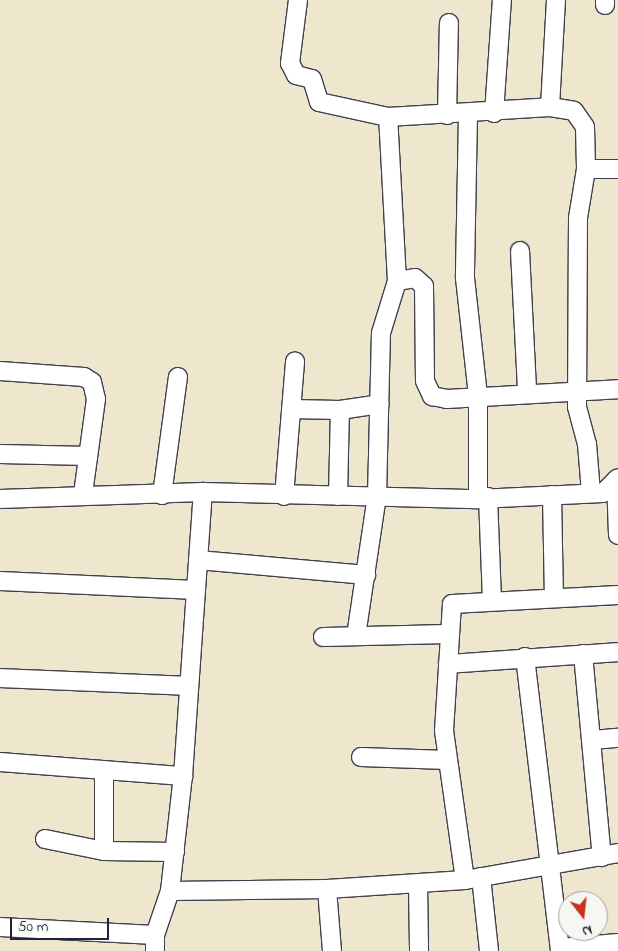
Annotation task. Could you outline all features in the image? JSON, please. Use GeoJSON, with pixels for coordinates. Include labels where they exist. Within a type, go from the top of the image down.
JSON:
{"type":"FeatureCollection","features":[{"type":"Feature","properties":{"kind":"street"},"geometry":{"type":"LineString","coordinates":[[298,0],[292,70],[312,79],[318,102],[388,117],[494,113],[550,107],[574,111],[583,120],[586,169],[578,218],[578,389],[591,493]]}},
{"type":"Feature","properties":{"kind":"street"},"geometry":{"type":"LineString","coordinates":[[494,113],[502,0]]}},
{"type":"Feature","properties":{"kind":"street"},"geometry":{"type":"LineString","coordinates":[[550,107],[556,0]]}},
{"type":"Feature","properties":{"kind":"street"},"geometry":{"type":"LineString","coordinates":[[446,115],[449,23]]}},
{"type":"Feature","properties":{"kind":"street"},"geometry":{"type":"LineString","coordinates":[[468,114],[465,278],[478,396],[483,498],[492,600]]}},
{"type":"Feature","properties":{"kind":"street"},"geometry":{"type":"LineString","coordinates":[[356,636],[377,496],[381,333],[397,281],[388,117]]}},
{"type":"Feature","properties":{"kind":"street"},"geometry":{"type":"LineString","coordinates":[[586,169],[618,169]]}},
{"type":"Feature","properties":{"kind":"street"},"geometry":{"type":"LineString","coordinates":[[520,251],[526,391]]}},
{"type":"Feature","properties":{"kind":"street"},"geometry":{"type":"LineString","coordinates":[[397,281],[415,278],[424,286],[425,381],[432,396],[478,396],[526,391],[618,389]]}},
{"type":"Feature","properties":{"kind":"street"},"geometry":{"type":"LineString","coordinates":[[284,496],[295,361]]}},
{"type":"Feature","properties":{"kind":"street"},"geometry":{"type":"LineString","coordinates":[[0,371],[84,377],[92,382],[96,399],[83,494]]}},
{"type":"Feature","properties":{"kind":"street"},"geometry":{"type":"LineString","coordinates":[[162,495],[178,377]]}},
{"type":"Feature","properties":{"kind":"street"},"geometry":{"type":"LineString","coordinates":[[291,409],[340,410],[380,404]]}},
{"type":"Feature","properties":{"kind":"street"},"geometry":{"type":"LineString","coordinates":[[338,496],[340,410]]}},
{"type":"Feature","properties":{"kind":"street"},"geometry":{"type":"LineString","coordinates":[[0,454],[88,456]]}},
{"type":"Feature","properties":{"kind":"street"},"geometry":{"type":"LineString","coordinates":[[0,499],[83,494],[162,495],[203,492],[284,496],[483,498],[591,493],[611,489],[617,479]]}},
{"type":"Feature","properties":{"kind":"street"},"geometry":{"type":"LineString","coordinates":[[617,479],[618,535]]}},
{"type":"Feature","properties":{"kind":"street"},"geometry":{"type":"LineString","coordinates":[[0,927],[155,943],[170,891],[184,776],[188,686],[203,492]]}},
{"type":"Feature","properties":{"kind":"street"},"geometry":{"type":"LineString","coordinates":[[552,495],[554,598]]}},
{"type":"Feature","properties":{"kind":"street"},"geometry":{"type":"LineString","coordinates":[[198,560],[366,575]]}},
{"type":"Feature","properties":{"kind":"street"},"geometry":{"type":"LineString","coordinates":[[0,581],[196,590]]}},
{"type":"Feature","properties":{"kind":"street"},"geometry":{"type":"LineString","coordinates":[[490,951],[447,760],[444,731],[448,634],[452,604],[492,600],[618,595]]}},
{"type":"Feature","properties":{"kind":"street"},"geometry":{"type":"LineString","coordinates":[[323,637],[448,634]]}},
{"type":"Feature","properties":{"kind":"street"},"geometry":{"type":"LineString","coordinates":[[448,664],[525,657],[618,652]]}},
{"type":"Feature","properties":{"kind":"street"},"geometry":{"type":"LineString","coordinates":[[170,891],[327,889],[418,884],[473,878],[610,855],[592,740],[583,654]]}},
{"type":"Feature","properties":{"kind":"street"},"geometry":{"type":"LineString","coordinates":[[525,657],[560,949],[618,943]]}},
{"type":"Feature","properties":{"kind":"street"},"geometry":{"type":"LineString","coordinates":[[0,678],[188,686]]}},
{"type":"Feature","properties":{"kind":"street"},"geometry":{"type":"LineString","coordinates":[[592,740],[618,738]]}},
{"type":"Feature","properties":{"kind":"street"},"geometry":{"type":"LineString","coordinates":[[361,757],[447,760]]}},
{"type":"Feature","properties":{"kind":"street"},"geometry":{"type":"LineString","coordinates":[[0,762],[184,776]]}},
{"type":"Feature","properties":{"kind":"street"},"geometry":{"type":"LineString","coordinates":[[104,770],[104,851]]}},
{"type":"Feature","properties":{"kind":"street"},"geometry":{"type":"LineString","coordinates":[[45,839],[104,851],[174,852]]}},
{"type":"Feature","properties":{"kind":"street"},"geometry":{"type":"LineString","coordinates":[[418,884],[419,951]]}},
{"type":"Feature","properties":{"kind":"street"},"geometry":{"type":"LineString","coordinates":[[327,889],[332,951]]}}]}
